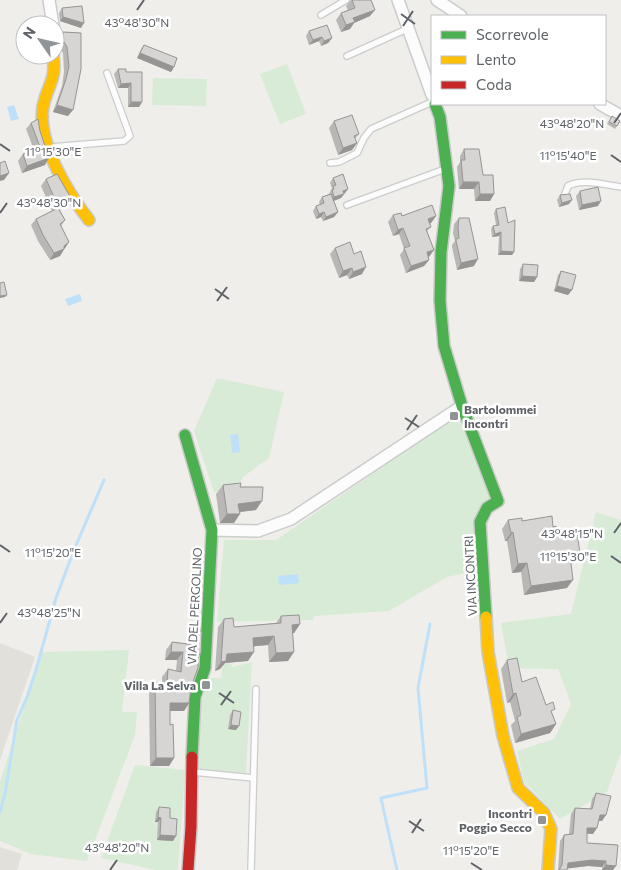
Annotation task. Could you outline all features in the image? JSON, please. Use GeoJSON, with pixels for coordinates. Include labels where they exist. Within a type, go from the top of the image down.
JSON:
{"type":"FeatureCollection","features":[{"type":"Feature","properties":{"kind":"street"},"geometry":{"type":"LineString","coordinates":[[49,0],[51,15]]}},
{"type":"Feature","properties":{"kind":"street"},"geometry":{"type":"LineString","coordinates":[[398,0],[431,92]]}},
{"type":"Feature","properties":{"kind":"street"},"geometry":{"type":"LineString","coordinates":[[437,0],[460,15]]}},
{"type":"Feature","properties":{"kind":"street"},"geometry":{"type":"LineString","coordinates":[[54,65],[54,75],[43,108],[45,136],[54,161],[88,220]]}},
{"type":"Feature","properties":{"kind":"street","name":"VIA INCONTRI"},"geometry":{"type":"LineString","coordinates":[[435,105],[440,117],[450,186],[441,252],[440,301],[444,346],[462,406],[498,501],[487,508],[480,522],[488,652],[503,736],[518,788],[544,813],[551,829],[548,870]]}},
{"type":"Feature","properties":{"kind":"street"},"geometry":{"type":"LineString","coordinates":[[602,105],[621,116]]}},
{"type":"Feature","properties":{"kind":"street"},"geometry":{"type":"LineString","coordinates":[[212,530],[258,531],[292,519],[462,406]]}},
{"type":"Feature","properties":{"kind":"street","name":"VIA DEL PERGOLINO"},"geometry":{"type":"LineString","coordinates":[[185,435],[212,530],[205,668],[204,676],[196,694],[191,772],[192,832],[188,870]]}},
{"type":"Feature","properties":{"kind":"lane"},"geometry":{"type":"LineString","coordinates":[[320,15],[346,0]]}},
{"type":"Feature","properties":{"kind":"lane"},"geometry":{"type":"LineString","coordinates":[[347,56],[409,28]]}},
{"type":"Feature","properties":{"kind":"lane"},"geometry":{"type":"LineString","coordinates":[[49,147],[124,141],[130,136],[107,73]]}},
{"type":"Feature","properties":{"kind":"lane"},"geometry":{"type":"LineString","coordinates":[[330,162],[339,162],[357,153],[364,138],[371,129],[431,104]]}},
{"type":"Feature","properties":{"kind":"lane"},"geometry":{"type":"LineString","coordinates":[[347,206],[447,168]]}},
{"type":"Feature","properties":{"kind":"lane"},"geometry":{"type":"LineString","coordinates":[[565,194],[568,186],[572,184],[593,183],[621,187]]}},
{"type":"Feature","properties":{"kind":"lane"},"geometry":{"type":"LineString","coordinates":[[251,870],[256,688]]}},
{"type":"Feature","properties":{"kind":"lane"},"geometry":{"type":"LineString","coordinates":[[191,772],[254,778]]}},
{"type":"Feature","properties":{"kind":"shaded area"},"geometry":{"type":"Polygon","coordinates":[[[0,643],[35,657],[0,760],[0,643]]]}},
{"type":"Feature","properties":{"kind":"shaded area"},"geometry":{"type":"Polygon","coordinates":[[[0,847],[22,854],[17,870],[0,870],[0,847]]]}},
{"type":"Feature","properties":{"kind":"green space"},"geometry":{"type":"Polygon","coordinates":[[[287,64],[306,114],[280,124],[260,74],[287,64]]]}},
{"type":"Feature","properties":{"kind":"green space"},"geometry":{"type":"Polygon","coordinates":[[[153,78],[207,79],[206,106],[152,105],[153,78]]]}},
{"type":"Feature","properties":{"kind":"green space"},"geometry":{"type":"Polygon","coordinates":[[[217,378],[284,392],[269,458],[243,477],[237,490],[214,492],[194,431],[217,378]]]}},
{"type":"Feature","properties":{"kind":"green space"},"geometry":{"type":"Polygon","coordinates":[[[457,416],[493,499],[479,570],[447,577],[389,611],[314,616],[314,620],[217,622],[224,540],[276,540],[457,416]]]}},
{"type":"Feature","properties":{"kind":"green space"},"geometry":{"type":"Polygon","coordinates":[[[596,512],[621,520],[621,752],[607,792],[560,819],[524,782],[517,751],[554,739],[571,704],[558,669],[509,668],[501,623],[571,614],[596,512]]]}},
{"type":"Feature","properties":{"kind":"green space"},"geometry":{"type":"Polygon","coordinates":[[[129,650],[122,712],[137,712],[135,735],[87,861],[31,854],[0,841],[0,782],[42,652],[129,650]]]}},
{"type":"Feature","properties":{"kind":"green space"},"geometry":{"type":"Polygon","coordinates":[[[223,662],[231,664],[232,667],[252,662],[246,774],[194,769],[203,693],[211,678],[221,678],[223,662]]]}},
{"type":"Feature","properties":{"kind":"green space"},"geometry":{"type":"Polygon","coordinates":[[[135,765],[185,770],[178,870],[156,870],[101,858],[135,765]]]}},
{"type":"Feature","properties":{"kind":"water"},"geometry":{"type":"Polygon","coordinates":[[[14,105],[19,119],[11,121],[7,107],[14,105]]]}},
{"type":"Feature","properties":{"kind":"water"},"geometry":{"type":"Polygon","coordinates":[[[80,294],[82,301],[68,306],[65,299],[80,294]]]}},
{"type":"Feature","properties":{"kind":"water"},"geometry":{"type":"Polygon","coordinates":[[[238,434],[240,452],[232,453],[230,435],[238,434]]]}},
{"type":"Feature","properties":{"kind":"water"},"geometry":{"type":"Polygon","coordinates":[[[298,574],[299,583],[279,585],[278,576],[298,574]]]}},
{"type":"Feature","properties":{"kind":"building"},"geometry":{"type":"Polygon","coordinates":[[[352,0],[371,0],[375,10],[353,18],[355,22],[346,25],[341,13],[355,8],[352,0]]]}},
{"type":"Feature","properties":{"kind":"building"},"geometry":{"type":"Polygon","coordinates":[[[82,6],[84,23],[65,18],[62,8],[82,6]]]}},
{"type":"Feature","properties":{"kind":"building"},"geometry":{"type":"Polygon","coordinates":[[[327,25],[332,38],[324,41],[322,37],[313,40],[309,31],[327,25]]]}},
{"type":"Feature","properties":{"kind":"building"},"geometry":{"type":"Polygon","coordinates":[[[65,32],[81,33],[81,69],[73,110],[57,105],[69,66],[65,44],[65,32]]]}},
{"type":"Feature","properties":{"kind":"building"},"geometry":{"type":"Polygon","coordinates":[[[144,45],[177,58],[174,67],[140,53],[144,45]]]}},
{"type":"Feature","properties":{"kind":"building"},"geometry":{"type":"Polygon","coordinates":[[[118,69],[126,69],[126,72],[142,72],[142,102],[131,102],[131,83],[121,84],[118,69]]]}},
{"type":"Feature","properties":{"kind":"building"},"geometry":{"type":"Polygon","coordinates":[[[352,115],[359,134],[354,136],[357,143],[343,148],[334,121],[352,115]]]}},
{"type":"Feature","properties":{"kind":"building"},"geometry":{"type":"Polygon","coordinates":[[[612,116],[620,121],[617,126],[609,122],[612,116]]]}},
{"type":"Feature","properties":{"kind":"building"},"geometry":{"type":"Polygon","coordinates":[[[38,119],[49,158],[27,166],[23,154],[40,147],[31,123],[38,119]]]}},
{"type":"Feature","properties":{"kind":"building"},"geometry":{"type":"Polygon","coordinates":[[[464,149],[479,149],[483,175],[493,175],[494,194],[480,194],[479,182],[463,182],[461,160],[465,160],[464,149]]]}},
{"type":"Feature","properties":{"kind":"building"},"geometry":{"type":"Polygon","coordinates":[[[5,161],[9,173],[0,176],[0,163],[5,161]]]}},
{"type":"Feature","properties":{"kind":"building"},"geometry":{"type":"Polygon","coordinates":[[[57,174],[71,198],[57,204],[46,179],[57,174]]]}},
{"type":"Feature","properties":{"kind":"building"},"geometry":{"type":"Polygon","coordinates":[[[343,174],[348,189],[343,191],[344,194],[334,197],[332,190],[334,189],[333,186],[336,185],[333,178],[343,174]]]}},
{"type":"Feature","properties":{"kind":"building"},"geometry":{"type":"Polygon","coordinates":[[[598,187],[601,201],[582,205],[580,191],[598,187]]]}},
{"type":"Feature","properties":{"kind":"building"},"geometry":{"type":"Polygon","coordinates":[[[331,194],[338,212],[326,217],[324,212],[319,214],[316,206],[324,203],[322,197],[331,194]]]}},
{"type":"Feature","properties":{"kind":"building"},"geometry":{"type":"Polygon","coordinates":[[[570,194],[572,200],[562,203],[560,195],[570,194]]]}},
{"type":"Feature","properties":{"kind":"building"},"geometry":{"type":"Polygon","coordinates":[[[432,205],[436,216],[428,219],[431,227],[426,229],[434,250],[427,252],[429,260],[411,266],[404,248],[410,246],[403,228],[398,230],[393,215],[401,213],[402,216],[432,205]]]}},
{"type":"Feature","properties":{"kind":"building"},"geometry":{"type":"Polygon","coordinates":[[[505,207],[508,223],[515,220],[514,252],[501,251],[501,232],[495,234],[493,226],[499,225],[496,209],[505,207]]]}},
{"type":"Feature","properties":{"kind":"building"},"geometry":{"type":"Polygon","coordinates":[[[58,208],[65,220],[60,224],[69,242],[64,246],[64,249],[54,253],[36,219],[58,208]]]}},
{"type":"Feature","properties":{"kind":"building"},"geometry":{"type":"Polygon","coordinates":[[[459,218],[469,218],[478,259],[461,263],[456,241],[459,238],[459,218]]]}},
{"type":"Feature","properties":{"kind":"building"},"geometry":{"type":"Polygon","coordinates":[[[350,242],[354,254],[361,251],[366,267],[353,272],[352,268],[343,271],[335,248],[350,242]]]}},
{"type":"Feature","properties":{"kind":"building"},"geometry":{"type":"Polygon","coordinates":[[[523,264],[538,265],[537,277],[522,276],[523,264]]]}},
{"type":"Feature","properties":{"kind":"building"},"geometry":{"type":"Polygon","coordinates":[[[561,271],[576,275],[572,290],[557,286],[561,271]]]}},
{"type":"Feature","properties":{"kind":"building"},"geometry":{"type":"Polygon","coordinates":[[[4,282],[7,295],[0,296],[0,283],[4,282]]]}},
{"type":"Feature","properties":{"kind":"building"},"geometry":{"type":"Polygon","coordinates":[[[241,483],[240,487],[263,487],[262,501],[238,504],[240,514],[227,514],[223,485],[241,483]]]}},
{"type":"Feature","properties":{"kind":"building"},"geometry":{"type":"Polygon","coordinates":[[[552,516],[553,527],[556,526],[558,535],[577,532],[580,554],[570,555],[573,580],[531,586],[527,563],[518,564],[513,532],[511,533],[508,520],[522,518],[522,521],[552,516]]]}},
{"type":"Feature","properties":{"kind":"building"},"geometry":{"type":"Polygon","coordinates":[[[299,615],[300,624],[292,625],[294,652],[276,653],[274,636],[253,638],[254,652],[227,654],[226,661],[221,662],[224,619],[233,618],[234,627],[281,623],[281,616],[299,615]]]}},
{"type":"Feature","properties":{"kind":"building"},"geometry":{"type":"Polygon","coordinates":[[[198,631],[202,631],[201,654],[198,654],[198,668],[191,687],[189,703],[170,703],[170,725],[173,724],[174,758],[156,758],[155,682],[167,684],[168,669],[181,672],[183,652],[171,652],[172,642],[195,645],[198,631]]]}},
{"type":"Feature","properties":{"kind":"building"},"geometry":{"type":"Polygon","coordinates":[[[517,658],[522,682],[536,677],[546,705],[553,702],[555,709],[551,711],[556,724],[521,734],[517,717],[521,715],[516,693],[513,694],[507,660],[517,658]]]}},
{"type":"Feature","properties":{"kind":"building"},"geometry":{"type":"Polygon","coordinates":[[[233,710],[241,712],[239,726],[231,725],[233,710]]]}},
{"type":"Feature","properties":{"kind":"building"},"geometry":{"type":"Polygon","coordinates":[[[596,793],[611,796],[606,815],[600,815],[597,828],[587,828],[587,843],[618,845],[616,866],[606,865],[606,861],[592,860],[568,863],[567,870],[559,870],[562,865],[564,835],[573,834],[575,808],[592,809],[596,793]]]}},
{"type":"Feature","properties":{"kind":"building"},"geometry":{"type":"Polygon","coordinates":[[[159,807],[170,808],[170,818],[177,819],[176,836],[160,835],[161,818],[158,817],[159,807]]]}},
{"type":"Feature","properties":{"kind":"waterway"},"geometry":{"type":"LineString","coordinates":[[0,812],[5,794],[17,720],[36,670],[56,598],[104,480]]}},
{"type":"Feature","properties":{"kind":"waterway"},"geometry":{"type":"LineString","coordinates":[[397,870],[381,798],[427,788],[418,688],[430,624]]}},
{"type":"Feature","properties":{"kind":"traffic: fast"},"geometry":{"type":"LineString","coordinates":[[435,105],[440,117],[449,186],[441,252],[440,301],[444,346],[462,406],[498,501],[487,508],[480,522],[486,617]]}},
{"type":"Feature","properties":{"kind":"traffic: fast"},"geometry":{"type":"LineString","coordinates":[[185,435],[212,530],[205,668],[195,697],[192,757]]}},
{"type":"Feature","properties":{"kind":"traffic: slow"},"geometry":{"type":"LineString","coordinates":[[54,65],[53,77],[43,107],[42,121],[45,136],[56,167],[72,196],[89,220]]}},
{"type":"Feature","properties":{"kind":"traffic: slow"},"geometry":{"type":"LineString","coordinates":[[486,617],[488,652],[503,736],[518,788],[544,813],[551,829],[548,870]]}},
{"type":"Feature","properties":{"kind":"traffic: jam"},"geometry":{"type":"LineString","coordinates":[[188,870],[192,757]]}},
{"type":"Feature","properties":{"kind":"place","name":"Bartolommei Incontri"},"geometry":{"type":"Point","coordinates":[454,416]}},
{"type":"Feature","properties":{"kind":"place","name":"Villa La Selva"},"geometry":{"type":"Point","coordinates":[206,685]}},
{"type":"Feature","properties":{"kind":"place","name":"Incontri Poggio Secco"},"geometry":{"type":"Point","coordinates":[542,820]}}]}
